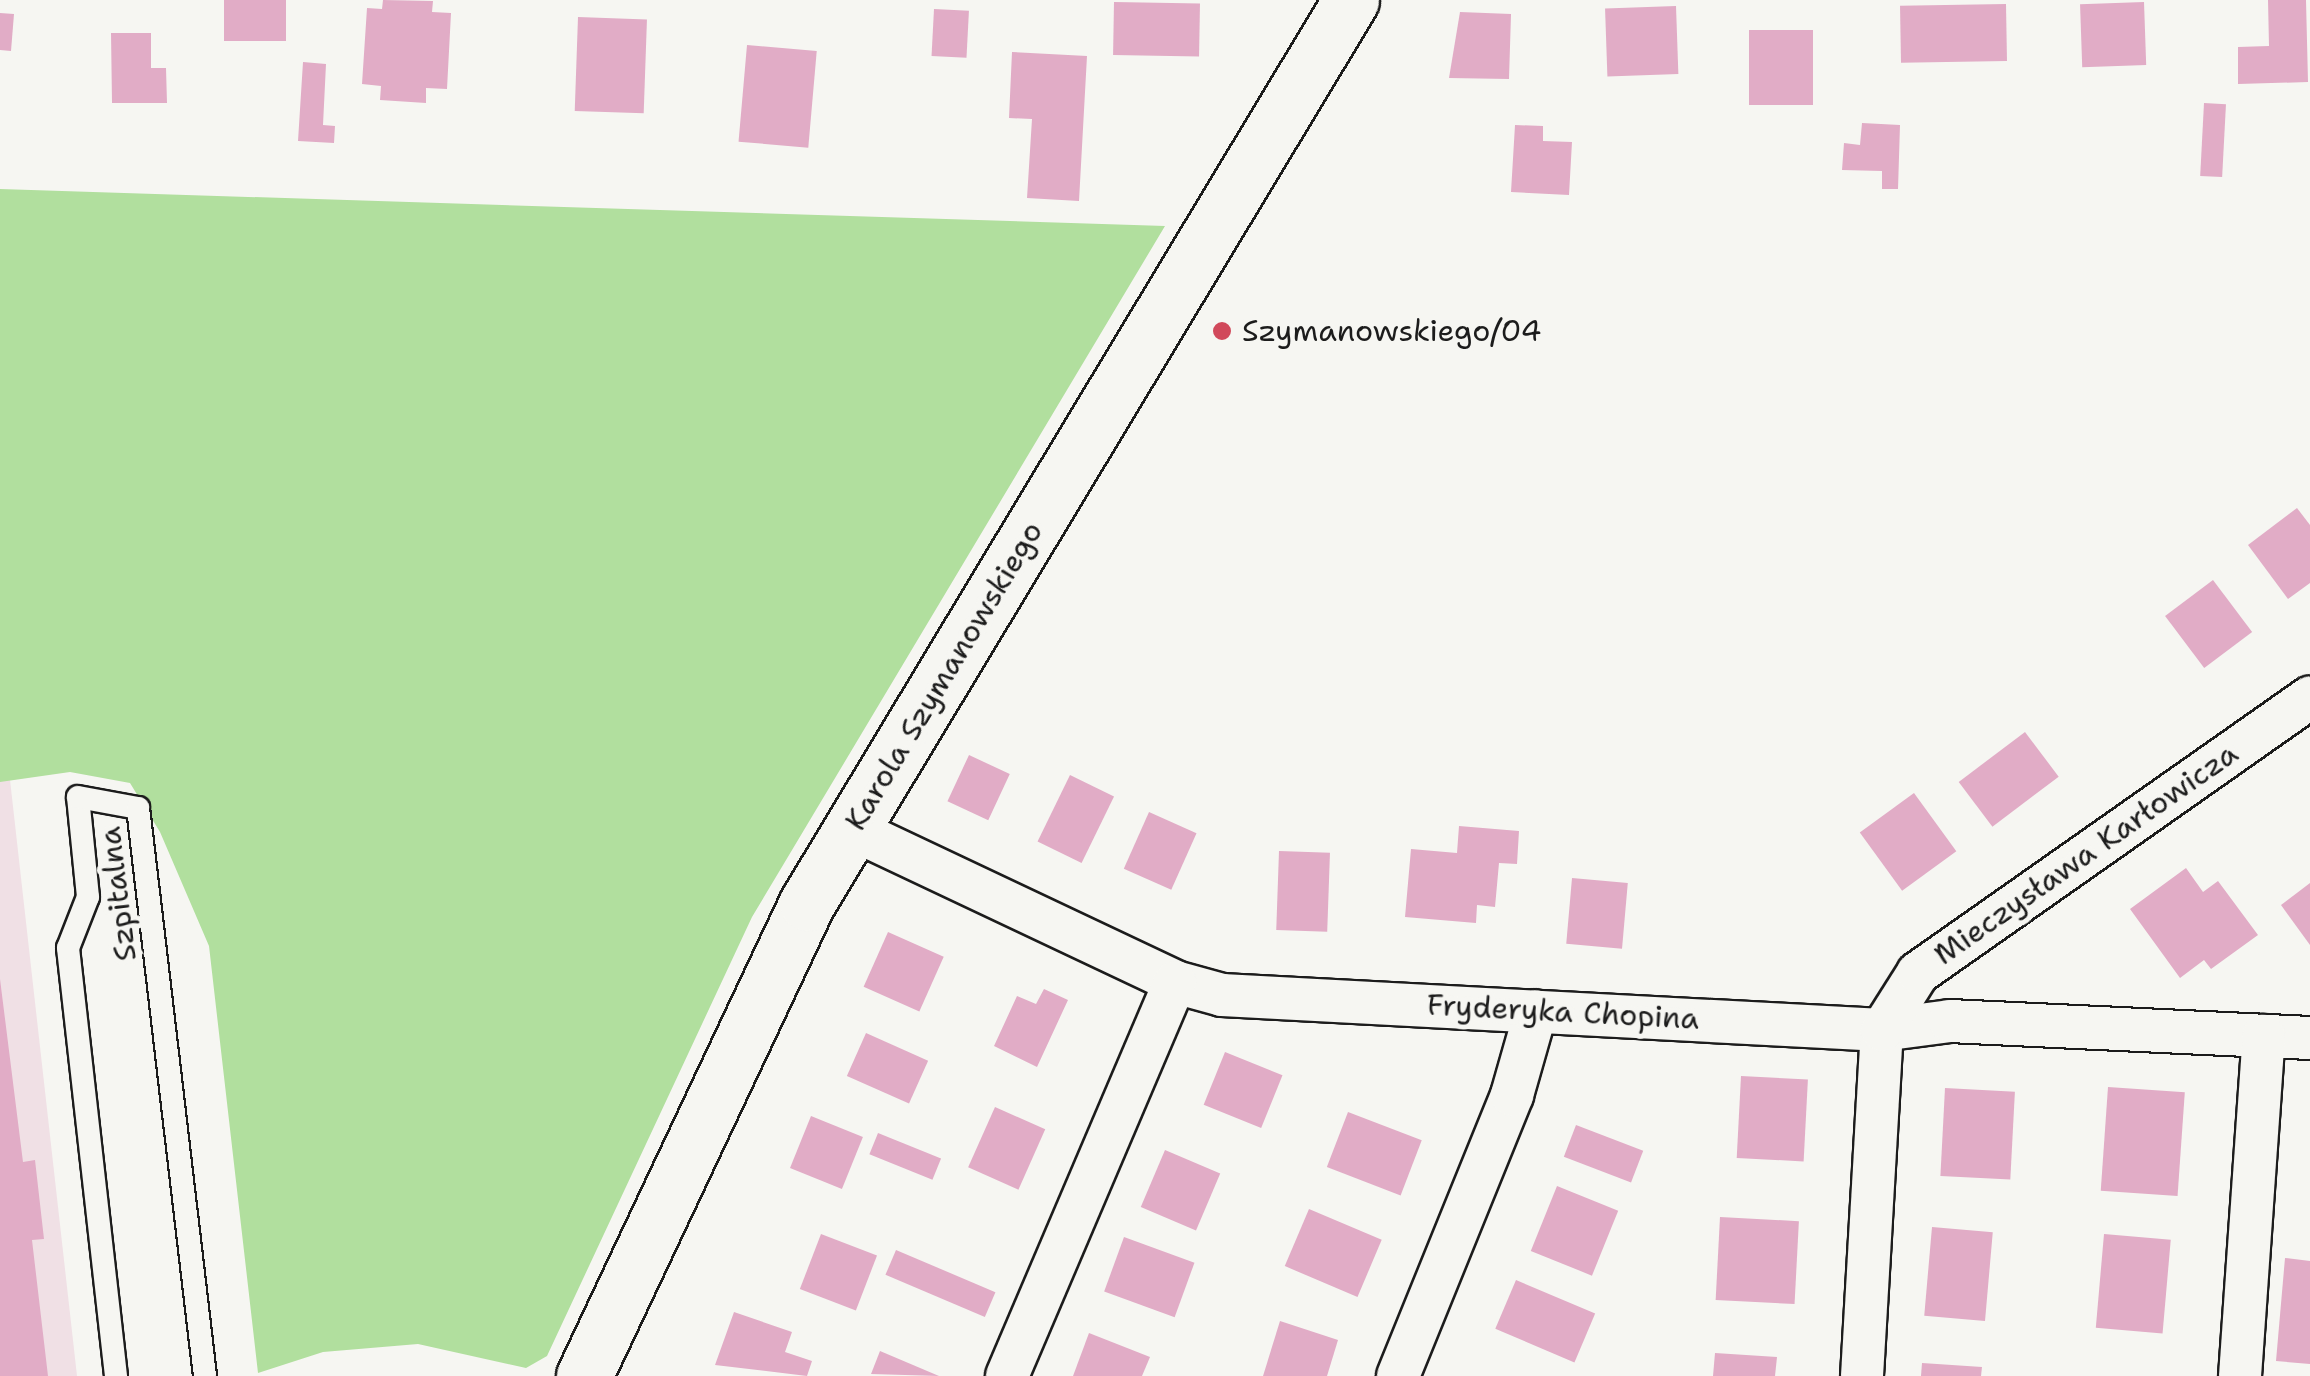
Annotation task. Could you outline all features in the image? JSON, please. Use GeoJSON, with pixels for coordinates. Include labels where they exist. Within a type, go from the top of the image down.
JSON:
{"type":"FeatureCollection","features":[{"type":"Feature","properties":{"kind":"street","name":"Karola Szymanowskiego"},"geometry":{"type":"LineString","coordinates":[[584,1376],[746,1018],[852,829],[1350,0]]}},
{"type":"Feature","properties":{"kind":"street","name":"Mieczysława Karłowicza"},"geometry":{"type":"LineString","coordinates":[[1882,1030],[1918,973],[2310,698]]}},
{"type":"Feature","properties":{"kind":"street","name":"Fryderyka Chopina"},"geometry":{"type":"LineString","coordinates":[[852,829],[1175,982],[1222,995],[1882,1030],[1950,1021],[2310,1038]]}},
{"type":"Feature","properties":{"kind":"street"},"geometry":{"type":"LineString","coordinates":[[1007,1376],[1175,982]]}},
{"type":"Feature","properties":{"kind":"street"},"geometry":{"type":"LineString","coordinates":[[1398,1376],[1512,1095],[1536,1012]]}},
{"type":"Feature","properties":{"kind":"street"},"geometry":{"type":"LineString","coordinates":[[1862,1376],[1882,1030]]}},
{"type":"Feature","properties":{"kind":"street"},"geometry":{"type":"LineString","coordinates":[[2240,1376],[2264,1036]]}},
{"type":"Feature","properties":{"kind":"lane","name":"Szpitalna"},"geometry":{"type":"LineString","coordinates":[[116,1376],[68,948],[88,897],[78,797],[138,808],[205,1376]]}},
{"type":"Feature","properties":{"kind":"shaded area"},"geometry":{"type":"Polygon","coordinates":[[[0,745],[10,780],[77,1376],[0,1376],[0,745]]]}},
{"type":"Feature","properties":{"kind":"green space"},"geometry":{"type":"Polygon","coordinates":[[[0,189],[1165,226],[752,917],[547,1356],[526,1368],[418,1344],[323,1352],[258,1373],[209,946],[160,832],[130,783],[70,772],[0,782],[0,189]]]}},
{"type":"Feature","properties":{"kind":"building"},"geometry":{"type":"Polygon","coordinates":[[[224,0],[286,0],[286,41],[224,41],[224,0]]]}},
{"type":"Feature","properties":{"kind":"building"},"geometry":{"type":"Polygon","coordinates":[[[383,0],[433,1],[432,12],[451,13],[447,89],[426,88],[426,103],[380,100],[381,86],[362,84],[367,8],[382,9],[383,0]]]}},
{"type":"Feature","properties":{"kind":"building"},"geometry":{"type":"Polygon","coordinates":[[[2268,0],[2306,0],[2308,82],[2238,84],[2238,47],[2269,46],[2268,0]]]}},
{"type":"Feature","properties":{"kind":"building"},"geometry":{"type":"Polygon","coordinates":[[[1114,2],[1200,4],[1199,56],[1113,55],[1114,2]]]}},
{"type":"Feature","properties":{"kind":"building"},"geometry":{"type":"Polygon","coordinates":[[[2144,2],[2146,65],[2082,67],[2080,4],[2144,2]]]}},
{"type":"Feature","properties":{"kind":"building"},"geometry":{"type":"Polygon","coordinates":[[[2006,4],[2007,61],[1901,63],[1900,6],[2006,4]]]}},
{"type":"Feature","properties":{"kind":"building"},"geometry":{"type":"Polygon","coordinates":[[[1676,6],[1678,74],[1607,76],[1605,8],[1676,6]]]}},
{"type":"Feature","properties":{"kind":"building"},"geometry":{"type":"Polygon","coordinates":[[[934,9],[969,11],[966,58],[932,56],[934,9]]]}},
{"type":"Feature","properties":{"kind":"building"},"geometry":{"type":"Polygon","coordinates":[[[1460,12],[1511,14],[1509,79],[1449,78],[1460,12]]]}},
{"type":"Feature","properties":{"kind":"building"},"geometry":{"type":"Polygon","coordinates":[[[0,13],[14,14],[11,51],[0,50],[0,13]]]}},
{"type":"Feature","properties":{"kind":"building"},"geometry":{"type":"Polygon","coordinates":[[[578,17],[647,19],[644,113],[575,111],[578,17]]]}},
{"type":"Feature","properties":{"kind":"building"},"geometry":{"type":"Polygon","coordinates":[[[1749,30],[1813,30],[1813,105],[1749,105],[1749,30]]]}},
{"type":"Feature","properties":{"kind":"building"},"geometry":{"type":"Polygon","coordinates":[[[111,33],[151,33],[151,68],[166,68],[167,103],[112,103],[111,33]]]}},
{"type":"Feature","properties":{"kind":"building"},"geometry":{"type":"Polygon","coordinates":[[[747,45],[817,51],[808,148],[739,142],[747,45]]]}},
{"type":"Feature","properties":{"kind":"building"},"geometry":{"type":"Polygon","coordinates":[[[1012,52],[1087,56],[1079,201],[1027,198],[1032,119],[1009,118],[1012,52]]]}},
{"type":"Feature","properties":{"kind":"building"},"geometry":{"type":"Polygon","coordinates":[[[303,62],[326,64],[323,125],[335,126],[334,143],[298,141],[303,62]]]}},
{"type":"Feature","properties":{"kind":"building"},"geometry":{"type":"Polygon","coordinates":[[[2204,103],[2226,104],[2222,177],[2200,176],[2204,103]]]}},
{"type":"Feature","properties":{"kind":"building"},"geometry":{"type":"Polygon","coordinates":[[[1862,123],[1900,125],[1898,189],[1882,189],[1882,171],[1842,170],[1844,143],[1860,145],[1862,123]]]}},
{"type":"Feature","properties":{"kind":"building"},"geometry":{"type":"Polygon","coordinates":[[[1515,125],[1543,126],[1543,141],[1572,142],[1569,195],[1511,192],[1515,125]]]}},
{"type":"Feature","properties":{"kind":"building"},"geometry":{"type":"Polygon","coordinates":[[[2297,508],[2310,525],[2310,583],[2288,599],[2248,545],[2297,508]]]}},
{"type":"Feature","properties":{"kind":"building"},"geometry":{"type":"Polygon","coordinates":[[[2213,580],[2252,632],[2204,668],[2165,616],[2213,580]]]}},
{"type":"Feature","properties":{"kind":"building"},"geometry":{"type":"Polygon","coordinates":[[[2025,732],[2059,777],[1992,827],[1959,782],[2025,732]]]}},
{"type":"Feature","properties":{"kind":"building"},"geometry":{"type":"Polygon","coordinates":[[[969,755],[1010,774],[988,820],[947,801],[969,755]]]}},
{"type":"Feature","properties":{"kind":"building"},"geometry":{"type":"Polygon","coordinates":[[[1070,775],[1114,796],[1082,863],[1038,842],[1070,775]]]}},
{"type":"Feature","properties":{"kind":"building"},"geometry":{"type":"Polygon","coordinates":[[[1914,793],[1956,851],[1902,891],[1860,832],[1914,793]]]}},
{"type":"Feature","properties":{"kind":"building"},"geometry":{"type":"Polygon","coordinates":[[[1149,812],[1197,833],[1171,890],[1124,869],[1149,812]]]}},
{"type":"Feature","properties":{"kind":"building"},"geometry":{"type":"Polygon","coordinates":[[[1459,826],[1519,831],[1517,864],[1499,863],[1495,907],[1477,905],[1476,923],[1405,917],[1411,849],[1457,853],[1459,826]]]}},
{"type":"Feature","properties":{"kind":"building"},"geometry":{"type":"Polygon","coordinates":[[[1279,851],[1330,853],[1327,932],[1276,930],[1279,851]]]}},
{"type":"Feature","properties":{"kind":"building"},"geometry":{"type":"Polygon","coordinates":[[[2186,868],[2203,892],[2218,881],[2258,935],[2211,969],[2204,960],[2180,978],[2130,909],[2186,868]]]}},
{"type":"Feature","properties":{"kind":"building"},"geometry":{"type":"Polygon","coordinates":[[[1572,878],[1628,883],[1622,949],[1566,944],[1572,878]]]}},
{"type":"Feature","properties":{"kind":"building"},"geometry":{"type":"Polygon","coordinates":[[[2310,883],[2310,945],[2281,905],[2310,883]]]}},
{"type":"Feature","properties":{"kind":"building"},"geometry":{"type":"Polygon","coordinates":[[[888,932],[944,957],[919,1012],[864,987],[888,932]]]}},
{"type":"Feature","properties":{"kind":"building"},"geometry":{"type":"Polygon","coordinates":[[[0,979],[23,1162],[35,1160],[44,1239],[32,1240],[48,1376],[0,1376],[0,979]]]}},
{"type":"Feature","properties":{"kind":"building"},"geometry":{"type":"Polygon","coordinates":[[[1044,989],[1068,1000],[1037,1067],[994,1046],[1017,996],[1036,1004],[1044,989]]]}},
{"type":"Feature","properties":{"kind":"building"},"geometry":{"type":"Polygon","coordinates":[[[866,1033],[928,1061],[909,1104],[847,1076],[866,1033]]]}},
{"type":"Feature","properties":{"kind":"building"},"geometry":{"type":"Polygon","coordinates":[[[1225,1052],[1282,1075],[1261,1128],[1204,1105],[1225,1052]]]}},
{"type":"Feature","properties":{"kind":"building"},"geometry":{"type":"Polygon","coordinates":[[[1741,1076],[1808,1080],[1804,1161],[1737,1158],[1741,1076]]]}},
{"type":"Feature","properties":{"kind":"building"},"geometry":{"type":"Polygon","coordinates":[[[2108,1087],[2185,1092],[2178,1196],[2101,1191],[2108,1087]]]}},
{"type":"Feature","properties":{"kind":"building"},"geometry":{"type":"Polygon","coordinates":[[[1945,1088],[2015,1092],[2010,1180],[1940,1176],[1945,1088]]]}},
{"type":"Feature","properties":{"kind":"building"},"geometry":{"type":"Polygon","coordinates":[[[995,1107],[1045,1129],[1018,1190],[968,1167],[995,1107]]]}},
{"type":"Feature","properties":{"kind":"building"},"geometry":{"type":"Polygon","coordinates":[[[1348,1112],[1422,1140],[1401,1195],[1327,1167],[1348,1112]]]}},
{"type":"Feature","properties":{"kind":"building"},"geometry":{"type":"Polygon","coordinates":[[[811,1116],[863,1137],[842,1189],[790,1168],[811,1116]]]}},
{"type":"Feature","properties":{"kind":"building"},"geometry":{"type":"Polygon","coordinates":[[[1576,1125],[1643,1151],[1631,1183],[1564,1157],[1576,1125]]]}},
{"type":"Feature","properties":{"kind":"building"},"geometry":{"type":"Polygon","coordinates":[[[878,1133],[941,1158],[932,1180],[869,1154],[878,1133]]]}},
{"type":"Feature","properties":{"kind":"building"},"geometry":{"type":"Polygon","coordinates":[[[1165,1150],[1220,1173],[1196,1231],[1141,1207],[1165,1150]]]}},
{"type":"Feature","properties":{"kind":"building"},"geometry":{"type":"Polygon","coordinates":[[[1557,1186],[1618,1211],[1592,1276],[1531,1251],[1557,1186]]]}},
{"type":"Feature","properties":{"kind":"building"},"geometry":{"type":"Polygon","coordinates":[[[1309,1209],[1382,1240],[1357,1297],[1285,1266],[1309,1209]]]}},
{"type":"Feature","properties":{"kind":"building"},"geometry":{"type":"Polygon","coordinates":[[[1720,1217],[1799,1221],[1795,1304],[1716,1300],[1720,1217]]]}},
{"type":"Feature","properties":{"kind":"building"},"geometry":{"type":"Polygon","coordinates":[[[1932,1227],[1993,1232],[1985,1321],[1924,1316],[1932,1227]]]}},
{"type":"Feature","properties":{"kind":"building"},"geometry":{"type":"Polygon","coordinates":[[[821,1234],[877,1256],[856,1311],[800,1289],[821,1234]]]}},
{"type":"Feature","properties":{"kind":"building"},"geometry":{"type":"Polygon","coordinates":[[[2104,1234],[2171,1240],[2163,1333],[2096,1328],[2104,1234]]]}},
{"type":"Feature","properties":{"kind":"building"},"geometry":{"type":"Polygon","coordinates":[[[1124,1237],[1194,1263],[1175,1317],[1104,1292],[1124,1237]]]}},
{"type":"Feature","properties":{"kind":"building"},"geometry":{"type":"Polygon","coordinates":[[[896,1250],[995,1292],[985,1317],[885,1275],[896,1250]]]}},
{"type":"Feature","properties":{"kind":"building"},"geometry":{"type":"Polygon","coordinates":[[[2285,1258],[2310,1261],[2310,1364],[2276,1361],[2285,1258]]]}},
{"type":"Feature","properties":{"kind":"building"},"geometry":{"type":"Polygon","coordinates":[[[1516,1280],[1595,1314],[1574,1362],[1495,1329],[1516,1280]]]}},
{"type":"Feature","properties":{"kind":"building"},"geometry":{"type":"Polygon","coordinates":[[[734,1312],[792,1332],[785,1352],[812,1361],[807,1376],[715,1365],[734,1312]]]}},
{"type":"Feature","properties":{"kind":"building"},"geometry":{"type":"Polygon","coordinates":[[[1280,1321],[1338,1340],[1327,1376],[1263,1376],[1280,1321]]]}},
{"type":"Feature","properties":{"kind":"building"},"geometry":{"type":"Polygon","coordinates":[[[1089,1333],[1150,1357],[1142,1376],[1073,1376],[1089,1333]]]}},
{"type":"Feature","properties":{"kind":"building"},"geometry":{"type":"Polygon","coordinates":[[[880,1351],[939,1376],[871,1374],[880,1351]]]}},
{"type":"Feature","properties":{"kind":"building"},"geometry":{"type":"Polygon","coordinates":[[[1715,1353],[1777,1357],[1775,1376],[1713,1376],[1715,1353]]]}},
{"type":"Feature","properties":{"kind":"building"},"geometry":{"type":"Polygon","coordinates":[[[1922,1363],[1982,1367],[1981,1376],[1921,1376],[1922,1363]]]}},
{"type":"Feature","properties":{"kind":"place","name":"Szymanowskiego/04"},"geometry":{"type":"Point","coordinates":[1222,331]}}]}
